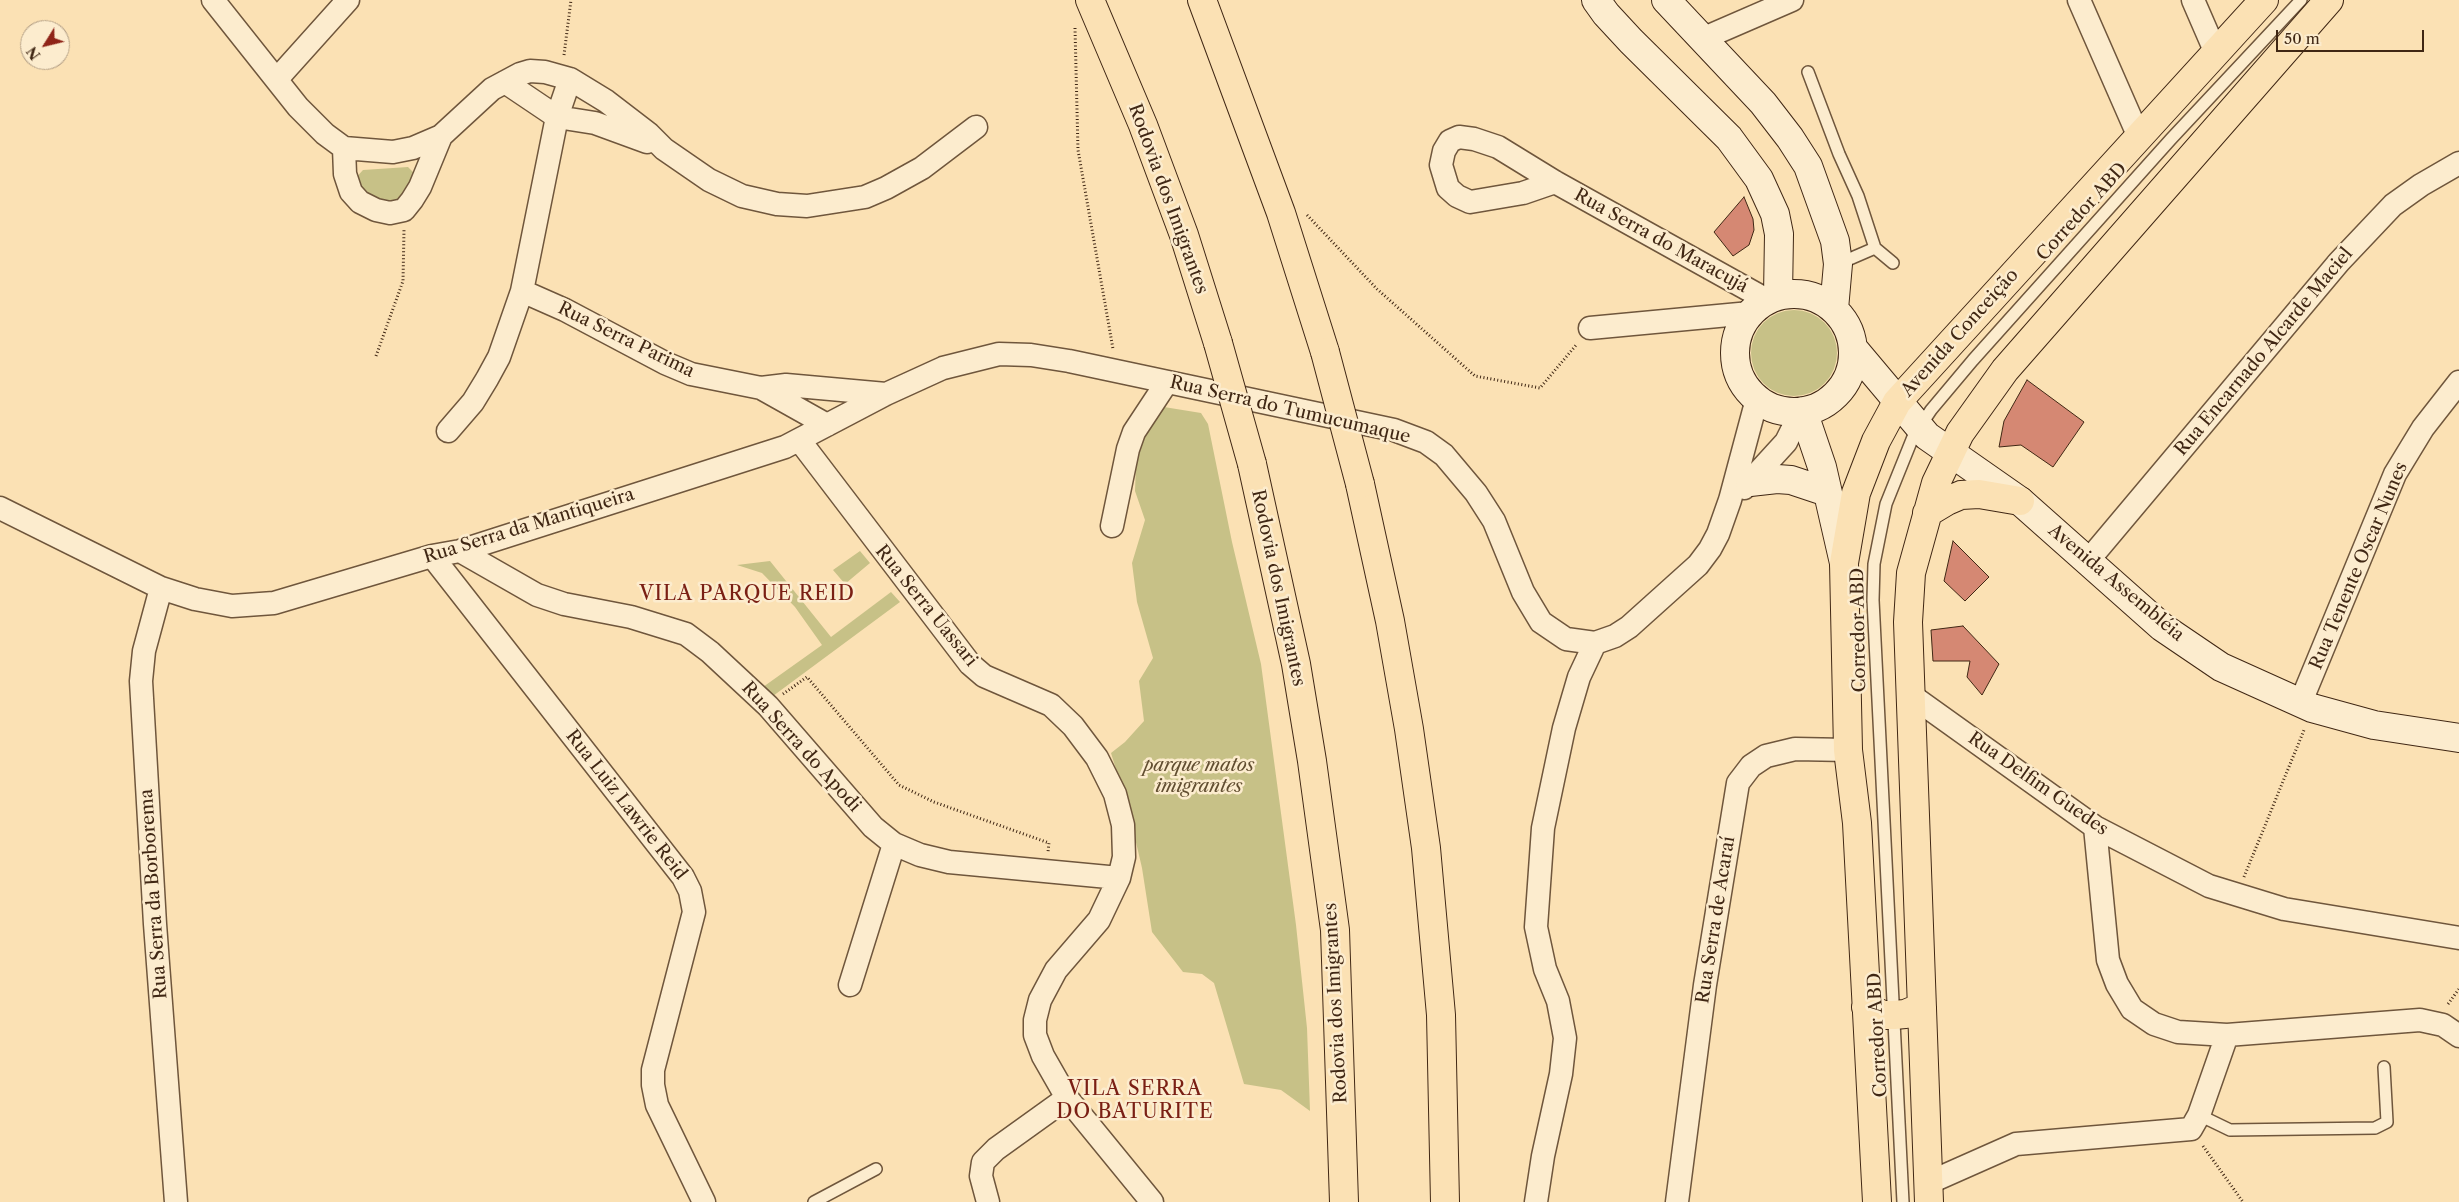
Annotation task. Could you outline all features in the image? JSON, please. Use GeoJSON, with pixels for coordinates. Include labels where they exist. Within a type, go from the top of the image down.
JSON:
{"type":"FeatureCollection","features":[{"type":"Feature","properties":{"kind":"main road"},"geometry":{"type":"LineString","coordinates":[[1202,0],[1281,213],[1325,352],[1360,484],[1390,621],[1426,848],[1441,1015],[1445,1202]]}},
{"type":"Feature","properties":{"kind":"main road","name":"Avenida Conceição"},"geometry":{"type":"LineString","coordinates":[[1877,1202],[1857,823],[1848,750],[1844,563],[1856,493],[1876,441],[1897,402],[2264,0]]}},
{"type":"Feature","properties":{"kind":"main road"},"geometry":{"type":"LineString","coordinates":[[1928,1193],[1909,597],[1911,573],[1936,483],[1950,453],[1977,408],[2005,370],[2329,0]]}},
{"type":"Feature","properties":{"kind":"main road","name":"Rodovia dos Imigrantes"},"geometry":{"type":"LineString","coordinates":[[1083,9],[1144,125],[1184,234],[1218,343],[1252,464],[1296,664],[1312,761],[1335,930],[1344,1202]]}},
{"type":"Feature","properties":{"kind":"main road"},"geometry":{"type":"LineString","coordinates":[[1927,513],[1947,500],[1961,495],[1979,494],[2020,501]]}},
{"type":"Feature","properties":{"kind":"main road"},"geometry":{"type":"LineString","coordinates":[[1866,1007],[1883,1015],[1894,1016],[1922,1007]]}},
{"type":"Feature","properties":{"kind":"street"},"geometry":{"type":"LineString","coordinates":[[213,0],[298,107],[325,134],[344,148],[393,152],[414,148],[441,136],[492,89],[530,71],[565,78],[606,101],[649,134],[664,149],[709,180],[742,196],[777,204],[808,206],[865,197],[886,188],[922,168],[976,127]]}},
{"type":"Feature","properties":{"kind":"street"},"geometry":{"type":"LineString","coordinates":[[277,79],[348,0]]}},
{"type":"Feature","properties":{"kind":"street"},"geometry":{"type":"LineString","coordinates":[[1590,328],[1765,303],[1798,294],[1817,298],[1834,309],[1843,320],[1850,334],[1853,348],[1852,366],[1845,382],[1834,396],[1820,406],[1802,412],[1785,412],[1770,407],[1757,399],[1746,388],[1739,375],[1735,360],[1735,345],[1739,331],[1765,303],[1779,234],[1775,214],[1759,179],[1729,138],[1631,41],[1596,0]]}},
{"type":"Feature","properties":{"kind":"street"},"geometry":{"type":"LineString","coordinates":[[1666,0],[1763,103],[1790,138],[1808,166],[1828,217],[1838,264],[1834,309]]}},
{"type":"Feature","properties":{"kind":"street"},"geometry":{"type":"LineString","coordinates":[[1702,40],[1792,0]]}},
{"type":"Feature","properties":{"kind":"street"},"geometry":{"type":"LineString","coordinates":[[2079,0],[2139,137]]}},
{"type":"Feature","properties":{"kind":"street"},"geometry":{"type":"LineString","coordinates":[[2194,0],[2216,54]]}},
{"type":"Feature","properties":{"kind":"street"},"geometry":{"type":"LineString","coordinates":[[448,431],[473,402],[487,380],[498,357],[522,291],[565,78]]}},
{"type":"Feature","properties":{"kind":"street"},"geometry":{"type":"LineString","coordinates":[[505,82],[557,117],[612,129],[664,149]]}},
{"type":"Feature","properties":{"kind":"street"},"geometry":{"type":"LineString","coordinates":[[344,148],[345,174],[351,192],[360,202],[376,210],[390,213],[404,210],[420,188],[441,136]]}},
{"type":"Feature","properties":{"kind":"street","name":"Rua Encarnado Alcarde Maciel"},"geometry":{"type":"LineString","coordinates":[[2087,562],[2340,262],[2393,205],[2421,185],[2459,163]]}},
{"type":"Feature","properties":{"kind":"street","name":"Rua Serra do Maracujá"},"geometry":{"type":"LineString","coordinates":[[1555,182],[1765,303]]}},
{"type":"Feature","properties":{"kind":"street","name":"Rua Serra Parima"},"geometry":{"type":"LineString","coordinates":[[522,291],[564,310],[656,359],[691,374],[761,388],[827,425]]}},
{"type":"Feature","properties":{"kind":"street","name":"Avenida Assembléia"},"geometry":{"type":"LineString","coordinates":[[1853,348],[1874,371],[1918,427],[1950,453],[2020,501],[2162,627],[2214,662],[2306,706],[2374,725],[2459,738]]}},
{"type":"Feature","properties":{"kind":"street","name":"Rua Serra do Tumucumaque"},"geometry":{"type":"LineString","coordinates":[[886,394],[944,368],[999,354],[1031,355],[1069,361],[1394,430],[1426,442],[1444,455],[1476,493],[1494,521],[1523,592],[1540,622],[1566,639],[1595,643]]}},
{"type":"Feature","properties":{"kind":"street"},"geometry":{"type":"LineString","coordinates":[[1112,526],[1128,449],[1134,432],[1167,382]]}},
{"type":"Feature","properties":{"kind":"street","name":"Rua Tenente Oscar Nunes"},"geometry":{"type":"LineString","coordinates":[[2306,706],[2395,474],[2423,428],[2459,382]]}},
{"type":"Feature","properties":{"kind":"street","name":"Rua Serra Parima"},"geometry":{"type":"LineString","coordinates":[[761,388],[786,385],[886,394]]}},
{"type":"Feature","properties":{"kind":"street","name":"Rua Serra da Mantiqueira"},"geometry":{"type":"LineString","coordinates":[[0,508],[161,588],[195,599],[232,606],[274,603],[432,556],[460,551],[785,448],[886,394]]}},
{"type":"Feature","properties":{"kind":"street"},"geometry":{"type":"LineString","coordinates":[[1536,1202],[1542,1156],[1561,1074],[1565,1038],[1558,1001],[1545,969],[1536,927],[1543,828],[1564,728],[1579,677],[1595,643],[1615,636],[1628,627],[1698,565],[1718,534],[1730,500],[1757,399]]}},
{"type":"Feature","properties":{"kind":"street"},"geometry":{"type":"LineString","coordinates":[[1730,500],[1750,482],[1786,442],[1802,412]]}},
{"type":"Feature","properties":{"kind":"street"},"geometry":{"type":"LineString","coordinates":[[1802,412],[1828,492],[1844,563]]}},
{"type":"Feature","properties":{"kind":"street","name":"Rua Serra Uassari"},"geometry":{"type":"LineString","coordinates":[[800,441],[970,664],[991,679],[1051,705],[1073,726],[1097,758],[1115,794],[1123,824],[1124,857],[1119,878],[1100,920],[1056,970],[1038,1006],[1035,1034],[1043,1056],[1067,1098],[1152,1202]]}},
{"type":"Feature","properties":{"kind":"street"},"geometry":{"type":"LineString","coordinates":[[1750,482],[1777,479],[1791,480],[1828,492]]}},
{"type":"Feature","properties":{"kind":"street","name":"Rua Serra do Apodi"},"geometry":{"type":"LineString","coordinates":[[460,551],[537,595],[564,604],[631,617],[686,634],[710,652],[768,706],[873,827],[894,844],[920,855],[949,862],[1119,878]]}},
{"type":"Feature","properties":{"kind":"street","name":"Rua Luiz Lawrie Reid"},"geometry":{"type":"LineString","coordinates":[[432,556],[683,877],[690,891],[694,912],[655,1062],[653,1085],[657,1105],[704,1202]]}},
{"type":"Feature","properties":{"kind":"street","name":"Rua Serra da Borborema"},"geometry":{"type":"LineString","coordinates":[[161,588],[144,651],[141,681],[155,924],[176,1202]]}},
{"type":"Feature","properties":{"kind":"street","name":"Rua Delfim Guedes"},"geometry":{"type":"LineString","coordinates":[[1912,696],[2095,827],[2209,886],[2284,909],[2459,938]]}},
{"type":"Feature","properties":{"kind":"street","name":"Rua Serra de Acaraí"},"geometry":{"type":"LineString","coordinates":[[1677,1202],[1705,985],[1738,783],[1751,766],[1766,756],[1795,749],[1848,750]]}},
{"type":"Feature","properties":{"kind":"street"},"geometry":{"type":"LineString","coordinates":[[2095,827],[2108,960],[2117,984],[2132,1009],[2154,1024],[2178,1032],[2227,1036],[2420,1020],[2443,1026],[2459,1036]]}},
{"type":"Feature","properties":{"kind":"street"},"geometry":{"type":"LineString","coordinates":[[850,985],[894,844]]}},
{"type":"Feature","properties":{"kind":"street"},"geometry":{"type":"LineString","coordinates":[[1928,1193],[1985,1156],[2016,1144],[2195,1122],[2227,1036]]}},
{"type":"Feature","properties":{"kind":"street"},"geometry":{"type":"LineString","coordinates":[[988,1202],[981,1176],[984,1162],[996,1150],[1067,1098]]}},
{"type":"Feature","properties":{"kind":"street","name":"Rua Serra de Acaraí"},"geometry":{"type":"LineString","coordinates":[[1681,1178],[1690,1202]]}},
{"type":"Feature","properties":{"kind":"lane","name":"Corredor ABD"},"geometry":{"type":"LineString","coordinates":[[1903,1202],[1873,600],[1874,573],[1886,504],[1918,427],[1973,360],[2171,139],[2301,0]]}},
{"type":"Feature","properties":{"kind":"lane"},"geometry":{"type":"LineString","coordinates":[[1808,72],[1839,154],[1858,196],[1875,248],[1893,263]]}},
{"type":"Feature","properties":{"kind":"lane"},"geometry":{"type":"LineString","coordinates":[[1838,264],[1875,248]]}},
{"type":"Feature","properties":{"kind":"lane"},"geometry":{"type":"LineString","coordinates":[[2195,1122],[2230,1130],[2375,1128],[2387,1122],[2384,1067]]}},
{"type":"Feature","properties":{"kind":"lane"},"geometry":{"type":"LineString","coordinates":[[814,1202],[876,1169]]}},
{"type":"Feature","properties":{"kind":"path"},"geometry":{"type":"LineString","coordinates":[[565,78],[571,0]]}},
{"type":"Feature","properties":{"kind":"path"},"geometry":{"type":"LineString","coordinates":[[1083,9],[1078,150],[1117,372]]}},
{"type":"Feature","properties":{"kind":"path"},"geometry":{"type":"LineString","coordinates":[[376,356],[403,281],[404,210]]}},
{"type":"Feature","properties":{"kind":"path"},"geometry":{"type":"LineString","coordinates":[[1305,213],[1377,289],[1474,376],[1540,388],[1590,328]]}},
{"type":"Feature","properties":{"kind":"path"},"geometry":{"type":"LineString","coordinates":[[768,706],[807,677],[899,785],[934,802],[1049,843],[1047,872]]}},
{"type":"Feature","properties":{"kind":"path"},"geometry":{"type":"LineString","coordinates":[[2237,895],[2306,706]]}},
{"type":"Feature","properties":{"kind":"path"},"geometry":{"type":"LineString","coordinates":[[2195,1122],[2243,1202]]}},
{"type":"Feature","properties":{"kind":"green space"},"geometry":{"type":"Polygon","coordinates":[[[408,167],[417,176],[401,204],[380,207],[353,181],[363,170],[408,167]]]}},
{"type":"Feature","properties":{"kind":"green space"},"geometry":{"type":"Polygon","coordinates":[[[1786,310],[1802,310],[1811,313],[1825,322],[1834,336],[1837,353],[1834,370],[1825,384],[1811,393],[1802,396],[1786,396],[1770,389],[1758,377],[1751,361],[1751,345],[1758,329],[1770,317],[1786,310]]]}},
{"type":"Feature","properties":{"kind":"green space","name":"parque matos imigrantes"},"geometry":{"type":"Polygon","coordinates":[[[1164,407],[1201,413],[1208,424],[1232,542],[1261,664],[1296,925],[1307,1028],[1310,1111],[1281,1090],[1244,1084],[1214,983],[1202,974],[1183,972],[1152,932],[1142,868],[1128,808],[1111,753],[1125,742],[1144,721],[1139,681],[1153,658],[1137,602],[1132,563],[1145,520],[1135,491],[1136,464],[1142,427],[1164,407]]]}},
{"type":"Feature","properties":{"kind":"green space"},"geometry":{"type":"Polygon","coordinates":[[[860,551],[870,563],[845,584],[833,570],[860,551]]]}},
{"type":"Feature","properties":{"kind":"green space"},"geometry":{"type":"Polygon","coordinates":[[[770,561],[831,637],[891,592],[900,602],[773,696],[763,687],[822,645],[795,607],[762,573],[737,565],[770,561]]]}},
{"type":"Feature","properties":{"kind":"building"},"geometry":{"type":"Polygon","coordinates":[[[1744,197],[1753,219],[1754,230],[1749,245],[1733,256],[1714,232],[1744,197]]]}},
{"type":"Feature","properties":{"kind":"building"},"geometry":{"type":"Polygon","coordinates":[[[2027,380],[2084,422],[2053,467],[2021,445],[1999,447],[2004,421],[2027,380]]]}},
{"type":"Feature","properties":{"kind":"building"},"geometry":{"type":"Polygon","coordinates":[[[1953,541],[1989,577],[1965,601],[1944,581],[1953,541]]]}},
{"type":"Feature","properties":{"kind":"building"},"geometry":{"type":"Polygon","coordinates":[[[1963,626],[1999,664],[1982,695],[1967,677],[1970,661],[1933,661],[1931,630],[1963,626]]]}},
{"type":"Feature","properties":{"kind":"district","name":"VILA PARQUE REID"},"geometry":{"type":"Point","coordinates":[747,594]}},
{"type":"Feature","properties":{"kind":"district","name":"VILA SERRA DO BATURITE"},"geometry":{"type":"Point","coordinates":[1135,1100]}}]}
